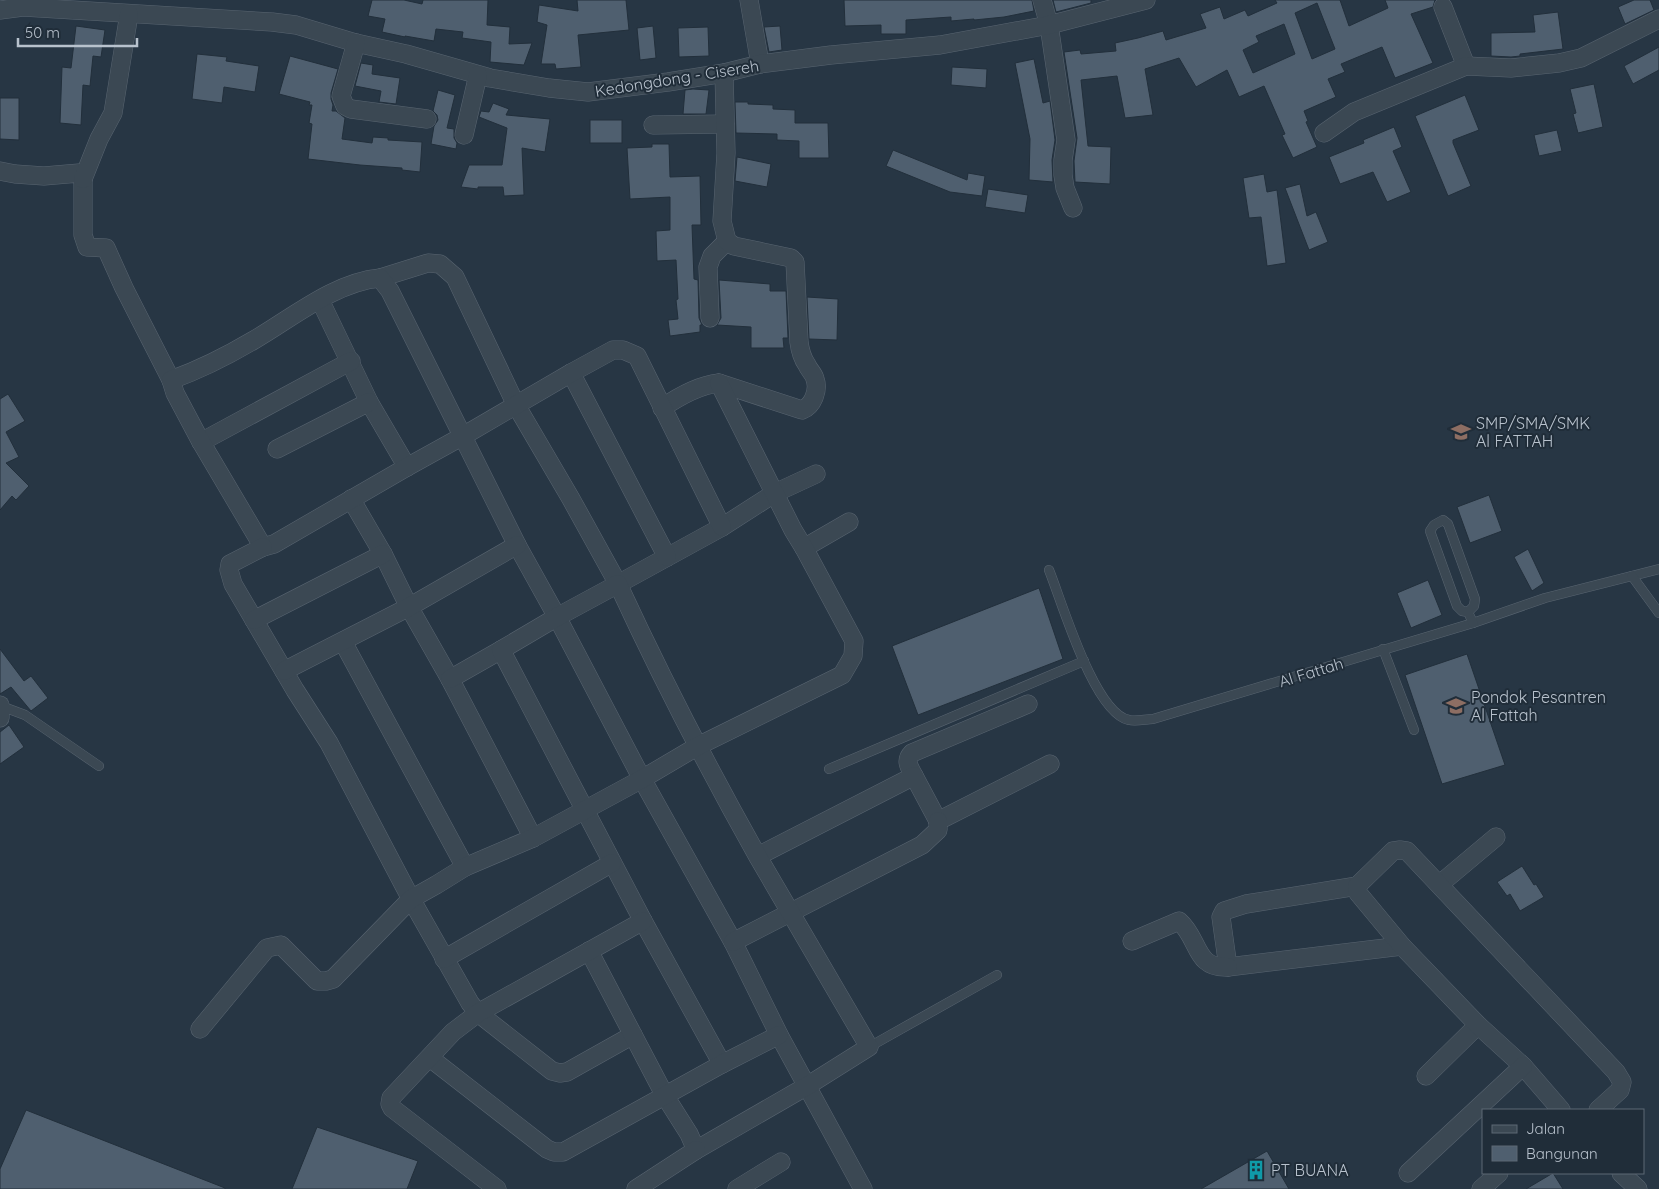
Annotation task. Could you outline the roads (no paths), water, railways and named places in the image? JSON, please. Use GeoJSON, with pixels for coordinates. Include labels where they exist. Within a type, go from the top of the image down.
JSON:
{"type":"FeatureCollection","features":[{"type":"Feature","properties":{"kind":"street"},"geometry":{"type":"LineString","coordinates":[[748,0],[760,64]]}},
{"type":"Feature","properties":{"kind":"street"},"geometry":{"type":"LineString","coordinates":[[1042,0],[1049,24],[1066,140],[1063,175],[1065,188],[1073,208]]}},
{"type":"Feature","properties":{"kind":"street","name":"Kedongdong - Cisereh"},"geometry":{"type":"LineString","coordinates":[[0,10],[24,4],[129,14],[296,25],[478,75],[549,88],[588,92],[724,73],[760,64],[940,45],[1049,24],[1146,0]]}},
{"type":"Feature","properties":{"kind":"street"},"geometry":{"type":"LineString","coordinates":[[1443,7],[1466,66]]}},
{"type":"Feature","properties":{"kind":"street"},"geometry":{"type":"LineString","coordinates":[[129,14],[113,113],[99,139],[83,179],[83,235],[87,247],[106,248],[124,288],[171,380],[175,394],[263,547]]}},
{"type":"Feature","properties":{"kind":"street"},"geometry":{"type":"LineString","coordinates":[[1324,133],[1358,110],[1466,66],[1511,68],[1559,63],[1581,58],[1659,19]]}},
{"type":"Feature","properties":{"kind":"street"},"geometry":{"type":"LineString","coordinates":[[356,43],[341,96],[346,106],[351,109],[427,119]]}},
{"type":"Feature","properties":{"kind":"street"},"geometry":{"type":"LineString","coordinates":[[662,408],[673,400],[710,384],[719,384],[802,410],[809,407],[812,403],[816,386],[815,378],[801,353],[795,262],[790,258],[734,246],[727,241],[722,221],[726,153],[724,73]]}},
{"type":"Feature","properties":{"kind":"street"},"geometry":{"type":"LineString","coordinates":[[464,135],[478,75]]}},
{"type":"Feature","properties":{"kind":"street"},"geometry":{"type":"LineString","coordinates":[[654,126],[725,124]]}},
{"type":"Feature","properties":{"kind":"street"},"geometry":{"type":"LineString","coordinates":[[0,171],[44,176],[79,173],[83,179]]}},
{"type":"Feature","properties":{"kind":"street"},"geometry":{"type":"LineString","coordinates":[[710,318],[708,268],[712,256],[727,241]]}},
{"type":"Feature","properties":{"kind":"street"},"geometry":{"type":"LineString","coordinates":[[171,380],[190,373],[252,341],[336,291],[367,279],[380,278],[428,263],[440,264],[455,277],[516,406],[618,584],[698,746],[758,856],[869,1047],[807,1086],[696,1150],[636,1189]]}},
{"type":"Feature","properties":{"kind":"street"},"geometry":{"type":"LineString","coordinates":[[380,278],[390,291],[517,545],[557,616],[642,779],[733,942],[779,1035],[862,1189]]}},
{"type":"Feature","properties":{"kind":"street"},"geometry":{"type":"LineString","coordinates":[[320,300],[369,402],[406,467]]}},
{"type":"Feature","properties":{"kind":"street"},"geometry":{"type":"LineString","coordinates":[[633,1035],[567,1072],[560,1074],[552,1071],[478,1013],[444,960],[329,743],[233,584],[229,570],[230,564],[263,547],[274,544],[406,467],[516,406],[571,372],[613,350],[624,350],[637,356],[722,526]]}},
{"type":"Feature","properties":{"kind":"street"},"geometry":{"type":"LineString","coordinates":[[201,442],[350,361]]}},
{"type":"Feature","properties":{"kind":"street"},"geometry":{"type":"LineString","coordinates":[[571,372],[667,557]]}},
{"type":"Feature","properties":{"kind":"street"},"geometry":{"type":"LineString","coordinates":[[200,1029],[267,948],[281,946],[317,981],[333,979],[411,899],[465,868],[533,838],[642,779],[698,746],[842,675],[853,656],[854,641],[793,530],[719,384]]}},
{"type":"Feature","properties":{"kind":"street"},"geometry":{"type":"LineString","coordinates":[[277,449],[369,402]]}},
{"type":"Feature","properties":{"kind":"street"},"geometry":{"type":"LineString","coordinates":[[450,679],[557,616],[722,526],[775,493],[816,474]]}},
{"type":"Feature","properties":{"kind":"street"},"geometry":{"type":"LineString","coordinates":[[351,499],[383,554],[409,607],[450,679],[533,838]]}},
{"type":"Feature","properties":{"kind":"street"},"geometry":{"type":"LineString","coordinates":[[804,548],[849,522]]}},
{"type":"Feature","properties":{"kind":"street"},"geometry":{"type":"LineString","coordinates":[[284,671],[409,607],[517,545]]}},
{"type":"Feature","properties":{"kind":"street"},"geometry":{"type":"LineString","coordinates":[[254,620],[383,554]]}},
{"type":"Feature","properties":{"kind":"street"},"geometry":{"type":"LineString","coordinates":[[343,642],[465,868]]}},
{"type":"Feature","properties":{"kind":"street"},"geometry":{"type":"LineString","coordinates":[[502,650],[612,863],[722,1064]]}},
{"type":"Feature","properties":{"kind":"street"},"geometry":{"type":"LineString","coordinates":[[733,942],[922,845],[938,830],[938,821],[908,763],[909,756],[912,753],[1028,704]]}},
{"type":"Feature","properties":{"kind":"street"},"geometry":{"type":"LineString","coordinates":[[938,821],[1050,764]]}},
{"type":"Feature","properties":{"kind":"street"},"geometry":{"type":"LineString","coordinates":[[758,856],[914,776]]}},
{"type":"Feature","properties":{"kind":"street"},"geometry":{"type":"LineString","coordinates":[[1440,884],[1496,837]]}},
{"type":"Feature","properties":{"kind":"street"},"geometry":{"type":"LineString","coordinates":[[1228,967],[1221,918],[1224,911],[1246,904],[1357,886],[1393,851],[1408,851],[1616,1072],[1622,1082],[1620,1090],[1599,1109]]}},
{"type":"Feature","properties":{"kind":"street"},"geometry":{"type":"LineString","coordinates":[[444,960],[612,863]]}},
{"type":"Feature","properties":{"kind":"street"},"geometry":{"type":"LineString","coordinates":[[1357,886],[1358,893],[1365,903],[1402,946],[1478,1025],[1523,1066],[1560,1109]]}},
{"type":"Feature","properties":{"kind":"street"},"geometry":{"type":"LineString","coordinates":[[497,1189],[392,1108],[390,1104],[391,1098],[452,1032],[478,1013],[643,921]]}},
{"type":"Feature","properties":{"kind":"street"},"geometry":{"type":"LineString","coordinates":[[1132,941],[1180,921],[1186,927],[1204,960],[1210,966],[1218,968],[1402,946]]}},
{"type":"Feature","properties":{"kind":"street"},"geometry":{"type":"LineString","coordinates":[[589,951],[665,1096],[689,1134],[696,1150]]}},
{"type":"Feature","properties":{"kind":"street"},"geometry":{"type":"LineString","coordinates":[[1426,1076],[1478,1025]]}},
{"type":"Feature","properties":{"kind":"street"},"geometry":{"type":"LineString","coordinates":[[430,1058],[548,1149],[554,1152],[563,1152],[722,1064],[779,1035]]}},
{"type":"Feature","properties":{"kind":"street"},"geometry":{"type":"LineString","coordinates":[[1408,1173],[1523,1066]]}},
{"type":"Feature","properties":{"kind":"street"},"geometry":{"type":"LineString","coordinates":[[737,1189],[755,1184],[781,1162]]}},
{"type":"Feature","properties":{"kind":"street"},"geometry":{"type":"LineString","coordinates":[[1481,1189],[1498,1174]]}},
{"type":"Feature","properties":{"kind":"street"},"geometry":{"type":"LineString","coordinates":[[1622,1174],[1638,1189]]}},
{"type":"Feature","properties":{"kind":"lane"},"geometry":{"type":"LineString","coordinates":[[1444,520],[1448,524],[1475,599],[1474,606],[1468,612],[1462,611],[1457,606],[1430,532],[1432,526],[1444,520]]}},
{"type":"Feature","properties":{"kind":"lane","name":"Al Fattah"},"geometry":{"type":"LineString","coordinates":[[1049,570],[1096,688],[1112,711],[1129,720],[1153,719],[1473,622],[1545,598],[1659,569]]}},
{"type":"Feature","properties":{"kind":"lane"},"geometry":{"type":"LineString","coordinates":[[1632,576],[1659,613]]}},
{"type":"Feature","properties":{"kind":"lane"},"geometry":{"type":"LineString","coordinates":[[1468,612],[1473,622]]}},
{"type":"Feature","properties":{"kind":"lane"},"geometry":{"type":"LineString","coordinates":[[1383,649],[1414,730]]}},
{"type":"Feature","properties":{"kind":"lane"},"geometry":{"type":"LineString","coordinates":[[829,769],[1084,661]]}},
{"type":"Feature","properties":{"kind":"lane"},"geometry":{"type":"LineString","coordinates":[[0,710],[25,715],[99,766]]}},
{"type":"Feature","properties":{"kind":"lane"},"geometry":{"type":"LineString","coordinates":[[869,1047],[997,975]]}},
{"type":"Feature","properties":{"kind":"place","name":"SMP/SMA/SMK Al FATTAH"},"geometry":{"type":"Point","coordinates":[1461,432]}},
{"type":"Feature","properties":{"kind":"place","name":"Pondok Pesantren Al Fattah"},"geometry":{"type":"Point","coordinates":[1456,706]}},
{"type":"Feature","properties":{"kind":"place","name":"PT BUANA"},"geometry":{"type":"Point","coordinates":[1256,1170]}}]}
